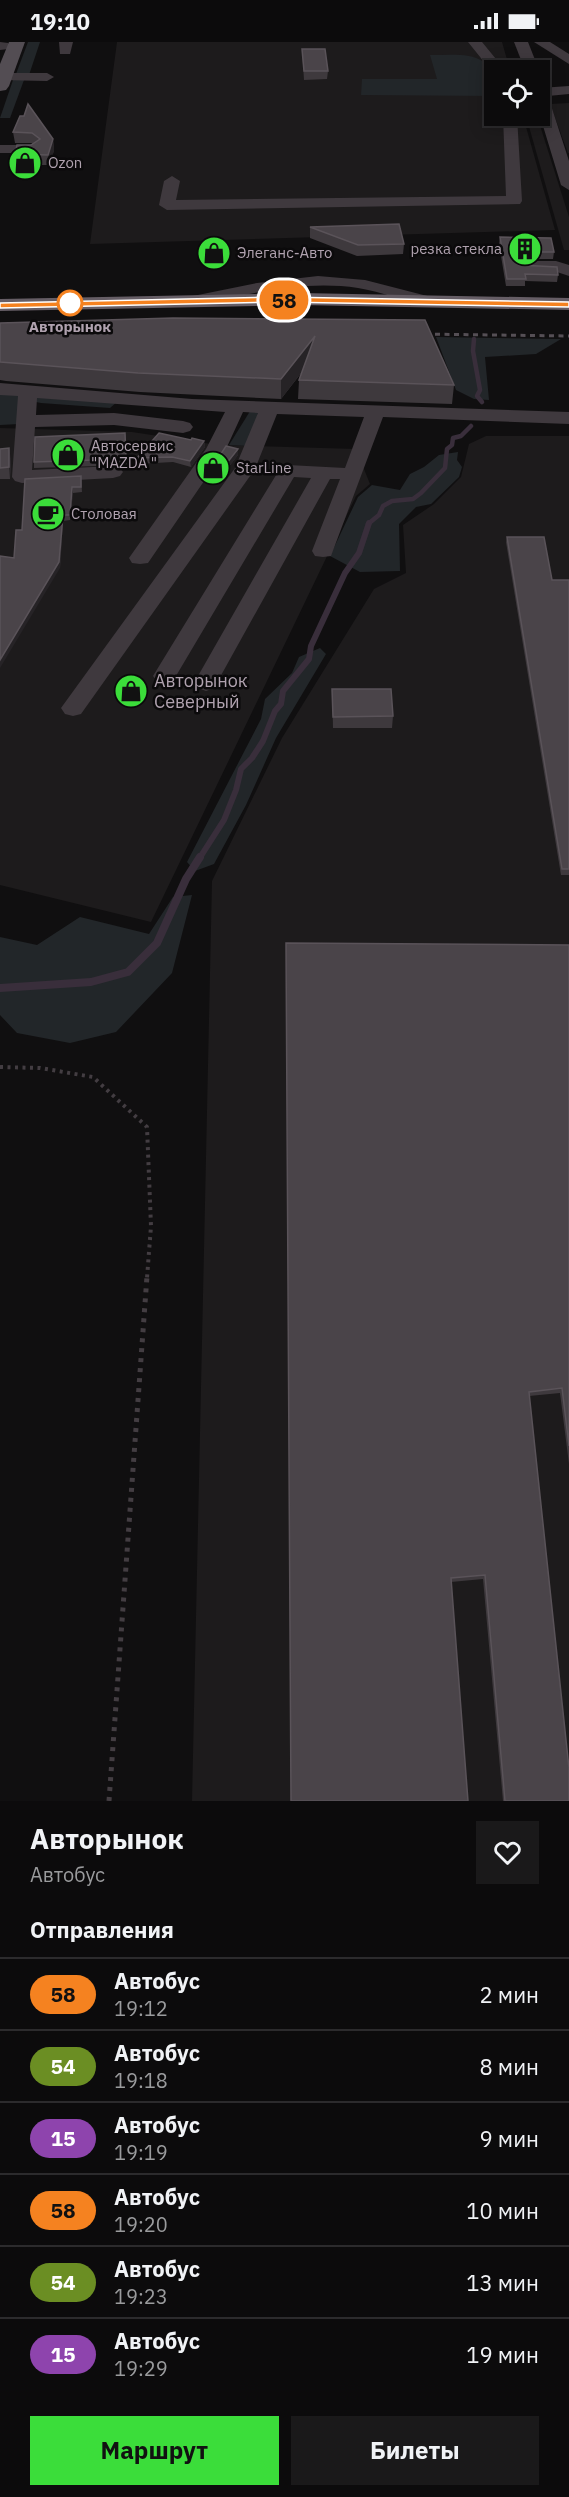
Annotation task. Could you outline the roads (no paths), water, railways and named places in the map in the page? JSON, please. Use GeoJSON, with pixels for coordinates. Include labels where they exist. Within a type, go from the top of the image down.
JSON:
{"type":"FeatureCollection","features":[{"type":"Feature","properties":{"kind":"highway"},"geometry":{"type":"LineString","coordinates":[[0,305],[200,300],[569,304]]}},
{"type":"Feature","properties":{"kind":"highway"},"geometry":{"type":"LineString","coordinates":[[0,317],[300,310],[569,314]]}},
{"type":"Feature","properties":{"kind":"main road"},"geometry":{"type":"LineString","coordinates":[[2,82],[5,46]]}},
{"type":"Feature","properties":{"kind":"street"},"geometry":{"type":"LineString","coordinates":[[475,42],[490,60]]}},
{"type":"Feature","properties":{"kind":"street"},"geometry":{"type":"LineString","coordinates":[[521,42],[528,60]]}},
{"type":"Feature","properties":{"kind":"street"},"geometry":{"type":"LineString","coordinates":[[541,42],[569,60]]}},
{"type":"Feature","properties":{"kind":"street"},"geometry":{"type":"LineString","coordinates":[[2,82],[47,77]]}},
{"type":"Feature","properties":{"kind":"street"},"geometry":{"type":"LineString","coordinates":[[550,92],[569,90]]}},
{"type":"Feature","properties":{"kind":"street"},"geometry":{"type":"LineString","coordinates":[[550,125],[569,185]]}},
{"type":"Feature","properties":{"kind":"street"},"geometry":{"type":"LineString","coordinates":[[172,181],[167,205],[514,201],[510,126]]}},
{"type":"Feature","properties":{"kind":"street"},"geometry":{"type":"LineString","coordinates":[[0,149],[32,149]]}},
{"type":"Feature","properties":{"kind":"street"},"geometry":{"type":"LineString","coordinates":[[524,266],[556,266],[569,271]]}},
{"type":"Feature","properties":{"kind":"street"},"geometry":{"type":"LineString","coordinates":[[0,389],[237,406],[569,418]]}},
{"type":"Feature","properties":{"kind":"street"},"geometry":{"type":"LineString","coordinates":[[28,391],[22,477],[113,472]]}},
{"type":"Feature","properties":{"kind":"street"},"geometry":{"type":"LineString","coordinates":[[140,558],[216,449],[237,406]]}},
{"type":"Feature","properties":{"kind":"street"},"geometry":{"type":"LineString","coordinates":[[73,708],[245,469],[270,407]]}},
{"type":"Feature","properties":{"kind":"street"},"geometry":{"type":"LineString","coordinates":[[323,551],[376,411]]}},
{"type":"Feature","properties":{"kind":"street"},"geometry":{"type":"LineString","coordinates":[[26,421],[114,419],[183,427]]}},
{"type":"Feature","properties":{"kind":"street"},"geometry":{"type":"LineString","coordinates":[[165,676],[288,471],[352,474]]}},
{"type":"Feature","properties":{"kind":"street"},"geometry":{"type":"LineString","coordinates":[[207,683],[324,472]]}},
{"type":"Feature","properties":{"kind":"waterway"},"geometry":{"type":"LineString","coordinates":[[474,339],[473,351],[480,390],[477,396],[482,402]]}},
{"type":"Feature","properties":{"kind":"waterway"},"geometry":{"type":"LineString","coordinates":[[369,523],[379,515],[383,506],[392,501],[413,499],[421,493],[445,468],[447,449],[452,445],[453,438],[461,436],[471,426]]}},
{"type":"Feature","properties":{"kind":"waterway"},"geometry":{"type":"LineString","coordinates":[[199,859],[224,820],[236,790],[241,769],[252,758],[263,741],[275,711],[281,704],[283,691],[309,659],[311,646],[345,573],[359,553],[369,523]]}},
{"type":"Feature","properties":{"kind":"waterway"},"geometry":{"type":"LineString","coordinates":[[0,988],[91,982],[128,972],[157,943],[186,879],[200,857]]}},
{"type":"Feature","properties":{"kind":"railway"},"geometry":{"type":"LineString","coordinates":[[416,334],[569,336]]}},
{"type":"Feature","properties":{"kind":"place","name":"Ozon"},"geometry":{"type":"Point","coordinates":[25,163]}},
{"type":"Feature","properties":{"kind":"place","name":"резка стекла"},"geometry":{"type":"Point","coordinates":[525,249]}},
{"type":"Feature","properties":{"kind":"place","name":"Элеганс-Авто"},"geometry":{"type":"Point","coordinates":[214,253]}},
{"type":"Feature","properties":{"kind":"place","name":"Авторынок"},"geometry":{"type":"Point","coordinates":[70,303]}},
{"type":"Feature","properties":{"kind":"place","name":"Автосервис \"MAZDA \""},"geometry":{"type":"Point","coordinates":[68,455]}},
{"type":"Feature","properties":{"kind":"place","name":"StarLine"},"geometry":{"type":"Point","coordinates":[213,468]}},
{"type":"Feature","properties":{"kind":"place","name":"Столовая"},"geometry":{"type":"Point","coordinates":[48,514]}},
{"type":"Feature","properties":{"kind":"place","name":"Авторынок Северный"},"geometry":{"type":"Point","coordinates":[131,691]}}]}
